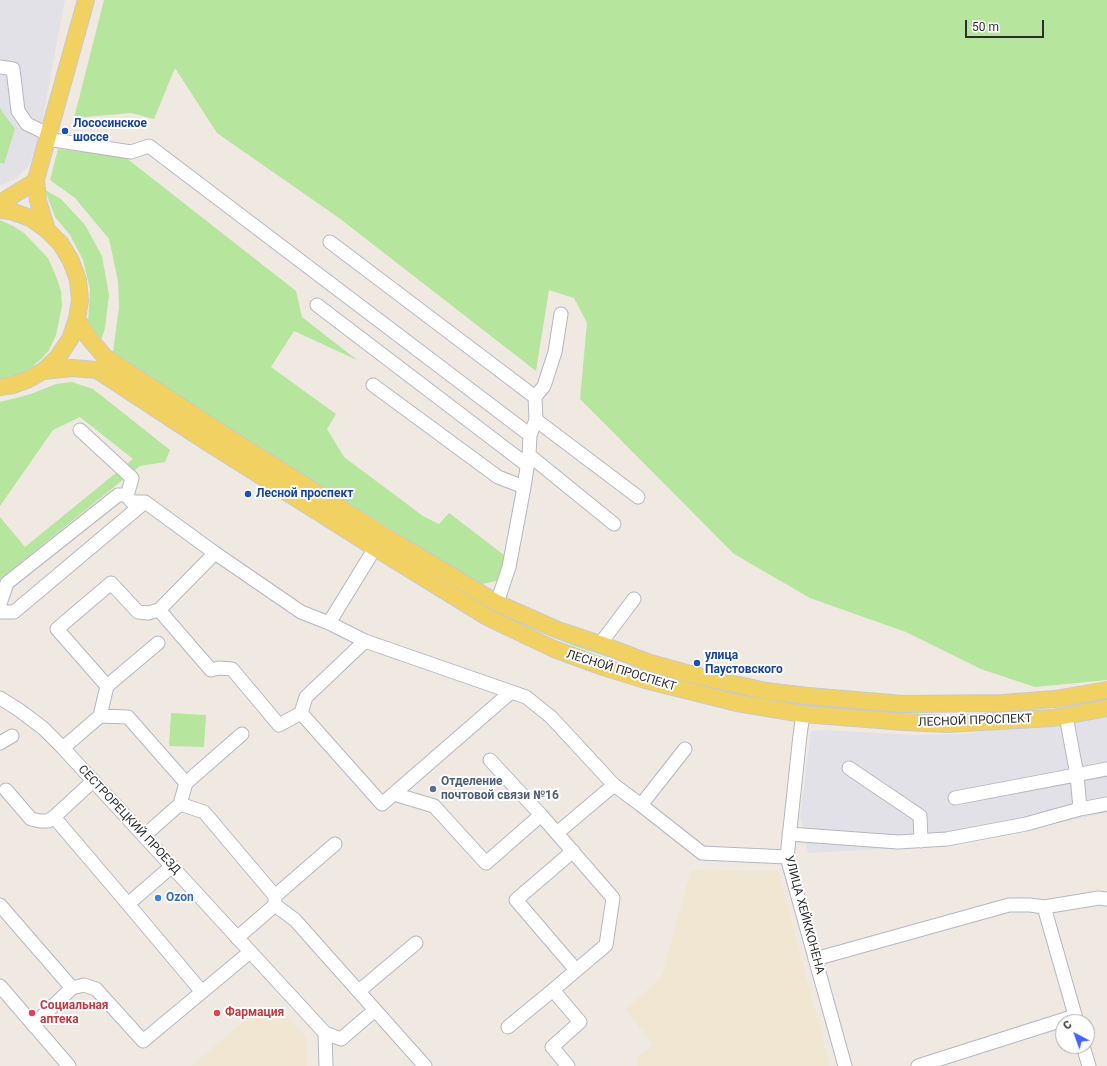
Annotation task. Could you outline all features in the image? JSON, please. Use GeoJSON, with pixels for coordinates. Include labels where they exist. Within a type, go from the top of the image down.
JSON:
{"type":"FeatureCollection","features":[{"type":"Feature","properties":{"kind":"main road"},"geometry":{"type":"LineString","coordinates":[[47,230],[38,201],[36,182],[86,0]]}},
{"type":"Feature","properties":{"kind":"main road"},"geometry":{"type":"LineString","coordinates":[[0,203],[36,182]]}},
{"type":"Feature","properties":{"kind":"main road"},"geometry":{"type":"LineString","coordinates":[[0,210],[11,211],[30,218],[47,230],[61,244],[71,261],[78,280],[80,300],[77,319],[70,339],[58,356],[43,371],[29,379],[0,388]]}},
{"type":"Feature","properties":{"kind":"main road","name":"ЛЕСНОЙ ПРОСПЕКТ"},"geometry":{"type":"LineString","coordinates":[[77,319],[88,337],[105,357],[220,432],[385,536],[497,603],[558,630],[650,663],[766,691],[808,696],[903,704],[1003,703],[1055,699],[1107,690]]}},
{"type":"Feature","properties":{"kind":"main road","name":"ЛЕСНОЙ ПРОСПЕКТ"},"geometry":{"type":"LineString","coordinates":[[43,371],[72,368],[97,370],[199,437],[375,548],[490,618],[554,649],[603,668],[737,703],[803,714],[948,724],[1052,718],[1107,708]]}},
{"type":"Feature","properties":{"kind":"main road"},"geometry":{"type":"LineString","coordinates":[[490,618],[497,603]]}},
{"type":"Feature","properties":{"kind":"street"},"geometry":{"type":"LineString","coordinates":[[0,67],[12,69],[18,111],[27,124],[48,136],[131,152],[149,146],[530,435]]}},
{"type":"Feature","properties":{"kind":"street"},"geometry":{"type":"LineString","coordinates":[[330,242],[535,397]]}},
{"type":"Feature","properties":{"kind":"street"},"geometry":{"type":"LineString","coordinates":[[317,305],[614,524]]}},
{"type":"Feature","properties":{"kind":"street"},"geometry":{"type":"LineString","coordinates":[[497,603],[508,567],[524,487],[530,435],[536,420],[535,397],[544,386],[547,379],[555,352],[561,314]]}},
{"type":"Feature","properties":{"kind":"street"},"geometry":{"type":"LineString","coordinates":[[373,385],[498,477],[524,487]]}},
{"type":"Feature","properties":{"kind":"street"},"geometry":{"type":"LineString","coordinates":[[536,420],[638,497]]}},
{"type":"Feature","properties":{"kind":"street"},"geometry":{"type":"LineString","coordinates":[[80,430],[132,478],[127,496]]}},
{"type":"Feature","properties":{"kind":"street"},"geometry":{"type":"LineString","coordinates":[[0,604],[7,583],[118,495],[127,496],[132,502],[145,502],[215,553],[301,612],[329,623],[364,640],[526,697],[551,717],[614,785],[702,853],[787,857]]}},
{"type":"Feature","properties":{"kind":"street"},"geometry":{"type":"LineString","coordinates":[[0,612],[14,612],[145,502]]}},
{"type":"Feature","properties":{"kind":"street"},"geometry":{"type":"LineString","coordinates":[[329,623],[375,548]]}},
{"type":"Feature","properties":{"kind":"street"},"geometry":{"type":"LineString","coordinates":[[107,686],[57,629],[111,583],[138,612],[148,613],[159,610],[215,553]]}},
{"type":"Feature","properties":{"kind":"street"},"geometry":{"type":"LineString","coordinates":[[600,644],[634,599]]}},
{"type":"Feature","properties":{"kind":"street"},"geometry":{"type":"LineString","coordinates":[[159,610],[211,670],[219,668],[232,670],[279,724],[301,714],[306,697],[364,640]]}},
{"type":"Feature","properties":{"kind":"street"},"geometry":{"type":"LineString","coordinates":[[63,748],[100,716],[107,686],[158,643]]}},
{"type":"Feature","properties":{"kind":"street"},"geometry":{"type":"LineString","coordinates":[[301,714],[382,804],[511,692]]}},
{"type":"Feature","properties":{"kind":"street","name":"СЕСТРОРЕЦКИЙ ПРОЕЗД"},"geometry":{"type":"LineString","coordinates":[[0,698],[43,728],[63,748],[325,1033]]}},
{"type":"Feature","properties":{"kind":"street","name":"УЛИЦА ХЕЙККОНЕНА"},"geometry":{"type":"LineString","coordinates":[[803,714],[787,857],[845,1066]]}},
{"type":"Feature","properties":{"kind":"street"},"geometry":{"type":"LineString","coordinates":[[100,716],[128,717],[186,783]]}},
{"type":"Feature","properties":{"kind":"street"},"geometry":{"type":"LineString","coordinates":[[1066,716],[1077,775],[1080,809]]}},
{"type":"Feature","properties":{"kind":"street"},"geometry":{"type":"LineString","coordinates":[[144,836],[180,804],[186,783],[242,734]]}},
{"type":"Feature","properties":{"kind":"street"},"geometry":{"type":"LineString","coordinates":[[0,743],[12,736]]}},
{"type":"Feature","properties":{"kind":"street"},"geometry":{"type":"LineString","coordinates":[[641,805],[685,749]]}},
{"type":"Feature","properties":{"kind":"street"},"geometry":{"type":"LineString","coordinates":[[490,760],[541,815],[613,898],[606,945],[508,1027]]}},
{"type":"Feature","properties":{"kind":"street"},"geometry":{"type":"LineString","coordinates":[[849,768],[920,816],[921,841]]}},
{"type":"Feature","properties":{"kind":"street"},"geometry":{"type":"LineString","coordinates":[[955,798],[1107,769]]}},
{"type":"Feature","properties":{"kind":"street"},"geometry":{"type":"LineString","coordinates":[[6,790],[31,819],[48,821],[93,781]]}},
{"type":"Feature","properties":{"kind":"street"},"geometry":{"type":"LineString","coordinates":[[557,833],[614,785]]}},
{"type":"Feature","properties":{"kind":"street"},"geometry":{"type":"LineString","coordinates":[[394,794],[434,806],[486,863],[541,815]]}},
{"type":"Feature","properties":{"kind":"street"},"geometry":{"type":"LineString","coordinates":[[180,804],[204,812],[275,900],[295,920],[425,1066]]}},
{"type":"Feature","properties":{"kind":"street"},"geometry":{"type":"LineString","coordinates":[[789,834],[898,842],[947,839],[1107,804]]}},
{"type":"Feature","properties":{"kind":"street"},"geometry":{"type":"LineString","coordinates":[[54,817],[202,992]]}},
{"type":"Feature","properties":{"kind":"street"},"geometry":{"type":"LineString","coordinates":[[237,938],[335,844]]}},
{"type":"Feature","properties":{"kind":"street"},"geometry":{"type":"LineString","coordinates":[[573,851],[516,900],[576,970]]}},
{"type":"Feature","properties":{"kind":"street"},"geometry":{"type":"LineString","coordinates":[[128,904],[172,866]]}},
{"type":"Feature","properties":{"kind":"street"},"geometry":{"type":"LineString","coordinates":[[815,959],[1008,905],[1044,906],[1099,898],[1107,899]]}},
{"type":"Feature","properties":{"kind":"street"},"geometry":{"type":"LineString","coordinates":[[0,905],[72,988]]}},
{"type":"Feature","properties":{"kind":"street"},"geometry":{"type":"LineString","coordinates":[[1044,906],[1075,1014]]}},
{"type":"Feature","properties":{"kind":"street"},"geometry":{"type":"LineString","coordinates":[[359,991],[416,943]]}},
{"type":"Feature","properties":{"kind":"street"},"geometry":{"type":"LineString","coordinates":[[34,1025],[72,988],[84,985],[96,989],[143,1041],[250,952]]}},
{"type":"Feature","properties":{"kind":"street"},"geometry":{"type":"LineString","coordinates":[[0,986],[69,1066]]}},
{"type":"Feature","properties":{"kind":"street"},"geometry":{"type":"LineString","coordinates":[[553,990],[580,1022],[552,1047],[568,1066]]}},
{"type":"Feature","properties":{"kind":"street"},"geometry":{"type":"LineString","coordinates":[[326,1066],[325,1033],[341,1039],[375,1010]]}},
{"type":"Feature","properties":{"kind":"street"},"geometry":{"type":"LineString","coordinates":[[918,1066],[1055,1025]]}},
{"type":"Feature","properties":{"kind":"street"},"geometry":{"type":"LineString","coordinates":[[1086,1054],[1089,1066]]}},
{"type":"Feature","properties":{"kind":"shaded area"},"geometry":{"type":"Polygon","coordinates":[[[0,0],[65,0],[38,143],[28,167],[18,177],[0,185],[0,0]]]}},
{"type":"Feature","properties":{"kind":"shaded area"},"geometry":{"type":"Polygon","coordinates":[[[1107,714],[1107,813],[940,846],[808,853],[800,816],[811,731],[824,730],[915,735],[963,734],[1088,718],[1107,714]]]}},
{"type":"Feature","properties":{"kind":"shaded area"},"geometry":{"type":"Polygon","coordinates":[[[691,870],[778,871],[830,1066],[638,1066],[638,1057],[653,1045],[626,1010],[662,976],[691,870]]]}},
{"type":"Feature","properties":{"kind":"shaded area"},"geometry":{"type":"Polygon","coordinates":[[[277,1006],[306,1037],[307,1066],[191,1066],[261,1007],[277,1006]]]}},
{"type":"Feature","properties":{"kind":"green space"},"geometry":{"type":"Polygon","coordinates":[[[104,0],[1107,0],[1107,680],[1035,687],[981,669],[906,632],[810,598],[734,554],[580,399],[587,323],[574,298],[549,290],[536,371],[339,218],[217,133],[175,68],[154,119],[131,113],[74,118],[104,0]]]}},
{"type":"Feature","properties":{"kind":"green space"},"geometry":{"type":"Polygon","coordinates":[[[0,106],[1,110],[15,129],[4,164],[0,163],[0,106]]]}},
{"type":"Feature","properties":{"kind":"green space"},"geometry":{"type":"Polygon","coordinates":[[[58,149],[125,157],[296,291],[302,317],[357,360],[294,331],[271,367],[336,414],[327,429],[344,457],[423,516],[439,524],[449,513],[504,555],[501,573],[496,581],[477,585],[394,531],[253,444],[113,352],[119,307],[118,281],[109,239],[75,198],[50,180],[58,149]]]}},
{"type":"Feature","properties":{"kind":"green space"},"geometry":{"type":"Polygon","coordinates":[[[45,190],[61,199],[85,225],[102,256],[109,295],[105,328],[101,340],[88,323],[90,289],[83,260],[70,235],[55,217],[45,190]]]}},
{"type":"Feature","properties":{"kind":"green space"},"geometry":{"type":"Polygon","coordinates":[[[0,220],[24,233],[48,258],[61,291],[62,306],[56,335],[49,350],[31,368],[19,374],[0,379],[0,220]]]}},
{"type":"Feature","properties":{"kind":"green space"},"geometry":{"type":"Polygon","coordinates":[[[72,382],[93,389],[170,450],[165,462],[140,466],[0,579],[0,517],[25,547],[133,459],[80,417],[53,430],[0,506],[0,402],[31,394],[56,384],[72,382]]]}},
{"type":"Feature","properties":{"kind":"green space"},"geometry":{"type":"Polygon","coordinates":[[[515,617],[671,674],[1007,710],[907,713],[805,707],[764,701],[675,679],[574,646],[513,620],[515,617]]]}},
{"type":"Feature","properties":{"kind":"green space"},"geometry":{"type":"Polygon","coordinates":[[[171,713],[206,715],[204,747],[169,746],[171,713]]]}},
{"type":"Feature","properties":{"kind":"place","name":"Лососинское шоссе"},"geometry":{"type":"Point","coordinates":[65,131]}},
{"type":"Feature","properties":{"kind":"place","name":"Лесной проспект"},"geometry":{"type":"Point","coordinates":[248,494]}},
{"type":"Feature","properties":{"kind":"place","name":"улица Паустовского"},"geometry":{"type":"Point","coordinates":[697,663]}},
{"type":"Feature","properties":{"kind":"place","name":"Отделение почтовой связи №16"},"geometry":{"type":"Point","coordinates":[433,789]}},
{"type":"Feature","properties":{"kind":"place","name":"Ozon"},"geometry":{"type":"Point","coordinates":[158,898]}},
{"type":"Feature","properties":{"kind":"place","name":"Социальная аптека"},"geometry":{"type":"Point","coordinates":[32,1013]}},
{"type":"Feature","properties":{"kind":"place","name":"Фармация"},"geometry":{"type":"Point","coordinates":[217,1013]}}]}
